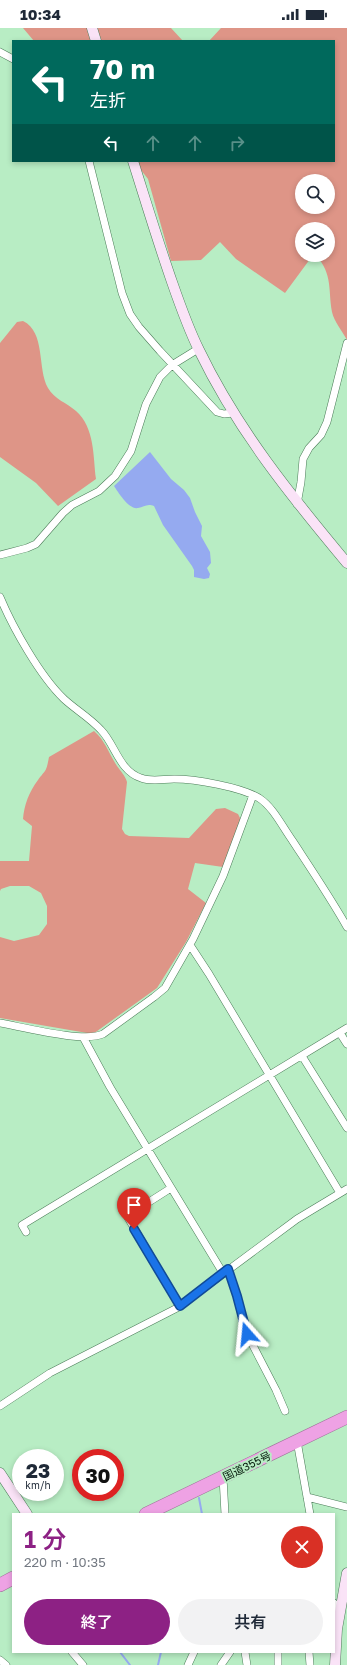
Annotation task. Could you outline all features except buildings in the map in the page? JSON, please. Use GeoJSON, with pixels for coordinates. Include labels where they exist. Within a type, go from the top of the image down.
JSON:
{"type":"FeatureCollection","features":[{"type":"Feature","properties":{"kind":"highway","name":"国道355号"},"geometry":{"type":"LineString","coordinates":[[150,1513],[347,1416]]}},
{"type":"Feature","properties":{"kind":"street"},"geometry":{"type":"LineString","coordinates":[[92,28],[96,40]]}},
{"type":"Feature","properties":{"kind":"street"},"geometry":{"type":"LineString","coordinates":[[0,52],[12,58]]}},
{"type":"Feature","properties":{"kind":"street"},"geometry":{"type":"LineString","coordinates":[[89,162],[122,293],[130,314],[139,327],[172,365],[217,412],[224,414],[233,413]]}},
{"type":"Feature","properties":{"kind":"street"},"geometry":{"type":"LineString","coordinates":[[133,162],[179,302],[198,349],[233,413],[266,462],[297,504],[347,563]]}},
{"type":"Feature","properties":{"kind":"street"},"geometry":{"type":"LineString","coordinates":[[297,504],[302,482],[303,459],[321,435],[327,422],[347,344]]}},
{"type":"Feature","properties":{"kind":"street"},"geometry":{"type":"LineString","coordinates":[[0,555],[36,544],[68,509],[98,491],[115,476],[131,451],[146,404],[160,377],[172,365],[198,349]]}},
{"type":"Feature","properties":{"kind":"street"},"geometry":{"type":"LineString","coordinates":[[0,597],[10,620],[51,685],[65,700],[102,731],[116,754],[133,774],[140,778],[149,780],[175,778],[200,781],[247,792],[264,802],[275,815],[329,896],[347,927]]}},
{"type":"Feature","properties":{"kind":"street"},"geometry":{"type":"LineString","coordinates":[[0,1023],[83,1037],[96,1037],[103,1034],[161,992],[190,945],[223,876],[253,795]]}},
{"type":"Feature","properties":{"kind":"street"},"geometry":{"type":"LineString","coordinates":[[190,945],[209,974],[340,1193]]}},
{"type":"Feature","properties":{"kind":"street"},"geometry":{"type":"LineString","coordinates":[[26,1232],[22,1225],[347,1028]]}},
{"type":"Feature","properties":{"kind":"street"},"geometry":{"type":"LineString","coordinates":[[340,1033],[347,1044]]}},
{"type":"Feature","properties":{"kind":"street"},"geometry":{"type":"LineString","coordinates":[[83,1037],[110,1087],[171,1188],[225,1271],[237,1296],[247,1334],[276,1390],[285,1411]]}},
{"type":"Feature","properties":{"kind":"street"},"geometry":{"type":"LineString","coordinates":[[302,1056],[347,1128]]}},
{"type":"Feature","properties":{"kind":"street"},"geometry":{"type":"LineString","coordinates":[[171,1188],[127,1216],[180,1306]]}},
{"type":"Feature","properties":{"kind":"street"},"geometry":{"type":"LineString","coordinates":[[0,1406],[50,1373],[152,1322],[180,1306],[225,1271],[297,1219],[347,1189]]}},
{"type":"Feature","properties":{"kind":"street"},"geometry":{"type":"LineString","coordinates":[[297,1441],[310,1513]]}},
{"type":"Feature","properties":{"kind":"street"},"geometry":{"type":"LineString","coordinates":[[0,1473],[26,1513]]}},
{"type":"Feature","properties":{"kind":"street"},"geometry":{"type":"LineString","coordinates":[[223,1477],[225,1513]]}},
{"type":"Feature","properties":{"kind":"street"},"geometry":{"type":"LineString","coordinates":[[307,1497],[347,1507]]}},
{"type":"Feature","properties":{"kind":"street"},"geometry":{"type":"LineString","coordinates":[[335,1665],[336,1610],[347,1573]]}},
{"type":"Feature","properties":{"kind":"street"},"geometry":{"type":"LineString","coordinates":[[73,1653],[83,1665]]}},
{"type":"Feature","properties":{"kind":"street"},"geometry":{"type":"LineString","coordinates":[[188,1665],[194,1653]]}},
{"type":"Feature","properties":{"kind":"street"},"geometry":{"type":"LineString","coordinates":[[221,1665],[229,1653]]}},
{"type":"Feature","properties":{"kind":"street"},"geometry":{"type":"LineString","coordinates":[[247,1653],[247,1665]]}},
{"type":"Feature","properties":{"kind":"street"},"geometry":{"type":"LineString","coordinates":[[278,1653],[278,1665]]}},
{"type":"Feature","properties":{"kind":"street"},"geometry":{"type":"LineString","coordinates":[[309,1653],[310,1665]]}},
{"type":"Feature","properties":{"kind":"street"},"geometry":{"type":"LineString","coordinates":[[0,1660],[6,1665]]}},
{"type":"Feature","properties":{"kind":"shaded area"},"geometry":{"type":"Polygon","coordinates":[[[23,28],[171,28],[182,40],[33,40],[23,28]]]}},
{"type":"Feature","properties":{"kind":"shaded area"},"geometry":{"type":"Polygon","coordinates":[[[221,28],[347,28],[347,340],[332,312],[329,282],[321,262],[335,262],[335,222],[295,222],[295,262],[308,262],[285,293],[236,259],[220,242],[201,260],[171,261],[148,179],[135,162],[335,162],[335,40],[210,40],[221,28]]]}},
{"type":"Feature","properties":{"kind":"shaded area"},"geometry":{"type":"Polygon","coordinates":[[[23,321],[30,326],[35,333],[48,388],[61,401],[76,411],[82,418],[87,426],[92,443],[96,479],[58,506],[36,483],[0,457],[0,343],[17,322],[23,321]]]}},
{"type":"Feature","properties":{"kind":"shaded area"},"geometry":{"type":"Polygon","coordinates":[[[94,731],[104,743],[127,782],[122,829],[125,834],[129,836],[189,838],[216,809],[225,808],[238,814],[241,820],[223,867],[195,863],[188,889],[206,903],[186,942],[157,988],[93,1034],[0,1018],[0,937],[14,941],[39,935],[47,924],[47,906],[41,893],[29,886],[10,886],[1,889],[0,891],[0,861],[29,861],[32,826],[23,819],[24,809],[30,794],[45,770],[49,757],[94,731]]]}},
{"type":"Feature","properties":{"kind":"water"},"geometry":{"type":"Polygon","coordinates":[[[150,452],[171,479],[184,490],[190,498],[202,526],[201,536],[210,552],[211,563],[207,568],[210,574],[209,578],[204,579],[194,577],[194,570],[192,566],[163,525],[154,506],[147,505],[135,508],[131,506],[124,500],[114,486],[150,452]]]}},
{"type":"Feature","properties":{"kind":"waterway"},"geometry":{"type":"LineString","coordinates":[[199,1498],[202,1513]]}},
{"type":"Feature","properties":{"kind":"waterway"},"geometry":{"type":"LineString","coordinates":[[121,1653],[130,1665]]}},
{"type":"Feature","properties":{"kind":"waterway"},"geometry":{"type":"LineString","coordinates":[[158,1665],[161,1653]]}},
{"type":"Feature","properties":{"kind":"route"},"geometry":{"type":"LineString","coordinates":[[134,1229],[180,1306],[228,1269],[247,1334]]}}]}
